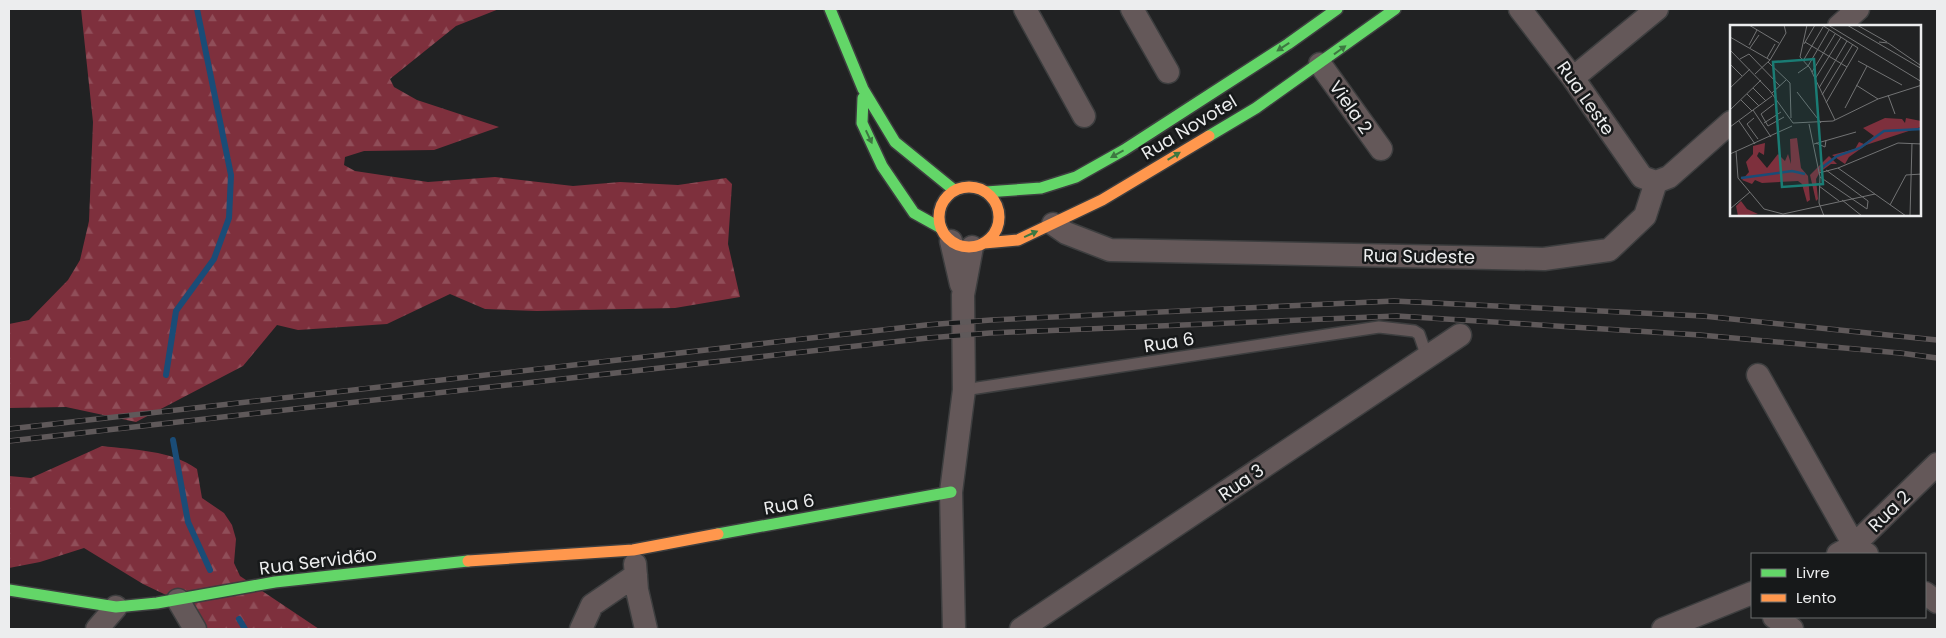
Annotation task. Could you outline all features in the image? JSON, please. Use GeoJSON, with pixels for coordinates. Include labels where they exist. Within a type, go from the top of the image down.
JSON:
{"type":"FeatureCollection","features":[{"type":"Feature","properties":{"kind":"street"},"geometry":{"type":"LineString","coordinates":[[830,9],[863,89],[895,142],[954,190]]}},
{"type":"Feature","properties":{"kind":"street"},"geometry":{"type":"LineString","coordinates":[[1025,9],[1084,116]]}},
{"type":"Feature","properties":{"kind":"street"},"geometry":{"type":"LineString","coordinates":[[1132,9],[1168,72]]}},
{"type":"Feature","properties":{"kind":"street","name":"Rua Novotel"},"geometry":{"type":"LineString","coordinates":[[986,192],[1041,188],[1076,176],[1132,145],[1288,44],[1337,9]]}},
{"type":"Feature","properties":{"kind":"street","name":"Rua Novotel"},"geometry":{"type":"LineString","coordinates":[[962,240],[1018,240],[1102,200],[1256,108],[1395,9]]}},
{"type":"Feature","properties":{"kind":"street","name":"Rua Leste"},"geometry":{"type":"LineString","coordinates":[[1520,9],[1573,78],[1642,177],[1656,182]]}},
{"type":"Feature","properties":{"kind":"street"},"geometry":{"type":"LineString","coordinates":[[1573,78],[1657,9]]}},
{"type":"Feature","properties":{"kind":"street"},"geometry":{"type":"LineString","coordinates":[[1839,25],[1858,9]]}},
{"type":"Feature","properties":{"kind":"street","name":"Viela 2"},"geometry":{"type":"LineString","coordinates":[[1320,64],[1381,150]]}},
{"type":"Feature","properties":{"kind":"street"},"geometry":{"type":"LineString","coordinates":[[863,89],[862,123],[882,166],[914,213],[962,240],[991,238],[999,222],[997,205],[986,192],[970,186],[954,190],[942,203],[939,211],[962,240],[964,390],[951,492],[954,629]]}},
{"type":"Feature","properties":{"kind":"street"},"geometry":{"type":"LineString","coordinates":[[1656,182],[1669,177],[1730,123]]}},
{"type":"Feature","properties":{"kind":"street","name":"Rua Sudeste"},"geometry":{"type":"LineString","coordinates":[[1053,224],[1066,233],[1110,250],[1544,259],[1609,250],[1645,216],[1656,182]]}},
{"type":"Feature","properties":{"kind":"street","name":"Rua 3"},"geometry":{"type":"LineString","coordinates":[[1022,629],[1460,336]]}},
{"type":"Feature","properties":{"kind":"street"},"geometry":{"type":"LineString","coordinates":[[1758,375],[1853,551]]}},
{"type":"Feature","properties":{"kind":"street","name":"Rua 2"},"geometry":{"type":"LineString","coordinates":[[1853,551],[1937,464]]}},
{"type":"Feature","properties":{"kind":"street","name":"Rua 6"},"geometry":{"type":"LineString","coordinates":[[634,550],[951,492]]}},
{"type":"Feature","properties":{"kind":"street"},"geometry":{"type":"LineString","coordinates":[[634,550],[636,576],[646,629]]}},
{"type":"Feature","properties":{"kind":"street","name":"Rua Servidão"},"geometry":{"type":"LineString","coordinates":[[9,590],[116,607],[178,600],[275,582],[469,561],[634,550]]}},
{"type":"Feature","properties":{"kind":"street"},"geometry":{"type":"LineString","coordinates":[[581,629],[592,604],[636,576]]}},
{"type":"Feature","properties":{"kind":"street"},"geometry":{"type":"LineString","coordinates":[[1926,594],[1937,602]]}},
{"type":"Feature","properties":{"kind":"street"},"geometry":{"type":"LineString","coordinates":[[1663,629],[1750,597]]}},
{"type":"Feature","properties":{"kind":"street"},"geometry":{"type":"LineString","coordinates":[[178,600],[195,629]]}},
{"type":"Feature","properties":{"kind":"street"},"geometry":{"type":"LineString","coordinates":[[97,629],[116,607]]}},
{"type":"Feature","properties":{"kind":"street"},"geometry":{"type":"LineString","coordinates":[[1776,618],[1792,629]]}},
{"type":"Feature","properties":{"kind":"lane","name":"Rua 6"},"geometry":{"type":"LineString","coordinates":[[964,390],[1379,327],[1414,331],[1419,334],[1428,357]]}},
{"type":"Feature","properties":{"kind":"green space"},"geometry":{"type":"Polygon","coordinates":[[[81,9],[499,9],[456,26],[390,79],[394,87],[417,100],[499,127],[434,150],[364,151],[345,157],[344,165],[355,171],[428,182],[495,177],[573,186],[620,182],[678,185],[726,178],[732,184],[728,244],[740,297],[675,308],[537,311],[485,309],[450,294],[387,324],[298,330],[277,325],[243,366],[136,422],[66,407],[9,408],[9,324],[29,320],[68,280],[80,260],[89,221],[93,122],[81,9]]]}},
{"type":"Feature","properties":{"kind":"green space"},"geometry":{"type":"Polygon","coordinates":[[[102,446],[164,454],[197,469],[202,498],[224,513],[232,525],[236,539],[234,563],[240,576],[319,629],[203,629],[185,604],[143,584],[84,548],[40,562],[9,568],[9,476],[31,478],[102,446]]]}},
{"type":"Feature","properties":{"kind":"waterway"},"geometry":{"type":"LineString","coordinates":[[166,375],[176,311],[214,259],[229,218],[231,175],[197,9]]}},
{"type":"Feature","properties":{"kind":"waterway"},"geometry":{"type":"LineString","coordinates":[[173,440],[188,522],[210,570]]}},
{"type":"Feature","properties":{"kind":"waterway"},"geometry":{"type":"LineString","coordinates":[[239,619],[245,629]]}},
{"type":"Feature","properties":{"kind":"railway"},"geometry":{"type":"LineString","coordinates":[[9,429],[926,325],[991,320],[1394,301],[1703,316],[1937,340]]}},
{"type":"Feature","properties":{"kind":"railway"},"geometry":{"type":"LineString","coordinates":[[9,441],[928,338],[990,333],[1397,316],[1700,335],[1937,358]]}},
{"type":"Feature","properties":{"kind":"traffic: fast"},"geometry":{"type":"LineString","coordinates":[[830,9],[863,89],[895,142],[954,190]]}},
{"type":"Feature","properties":{"kind":"traffic: fast"},"geometry":{"type":"LineString","coordinates":[[986,192],[1041,188],[1076,177],[1124,150],[1288,44],[1337,9]]}},
{"type":"Feature","properties":{"kind":"traffic: fast"},"geometry":{"type":"LineString","coordinates":[[1209,136],[1256,108],[1395,9]]}},
{"type":"Feature","properties":{"kind":"traffic: fast"},"geometry":{"type":"LineString","coordinates":[[863,98],[862,123],[882,166],[914,213],[941,228]]}},
{"type":"Feature","properties":{"kind":"traffic: fast"},"geometry":{"type":"LineString","coordinates":[[718,534],[951,492]]}},
{"type":"Feature","properties":{"kind":"traffic: fast"},"geometry":{"type":"LineString","coordinates":[[9,590],[116,607],[157,603],[275,582],[468,561]]}},
{"type":"Feature","properties":{"kind":"traffic: slow"},"geometry":{"type":"LineString","coordinates":[[984,243],[1018,240],[1102,200],[1209,136]]}},
{"type":"Feature","properties":{"kind":"traffic: slow"},"geometry":{"type":"LineString","coordinates":[[969,187],[986,192],[994,200],[999,217],[994,234],[986,242],[969,247],[952,242],[944,234],[939,217],[944,200],[952,192],[969,187]]}},
{"type":"Feature","properties":{"kind":"traffic: slow"},"geometry":{"type":"LineString","coordinates":[[468,561],[633,550],[718,534]]}}]}
